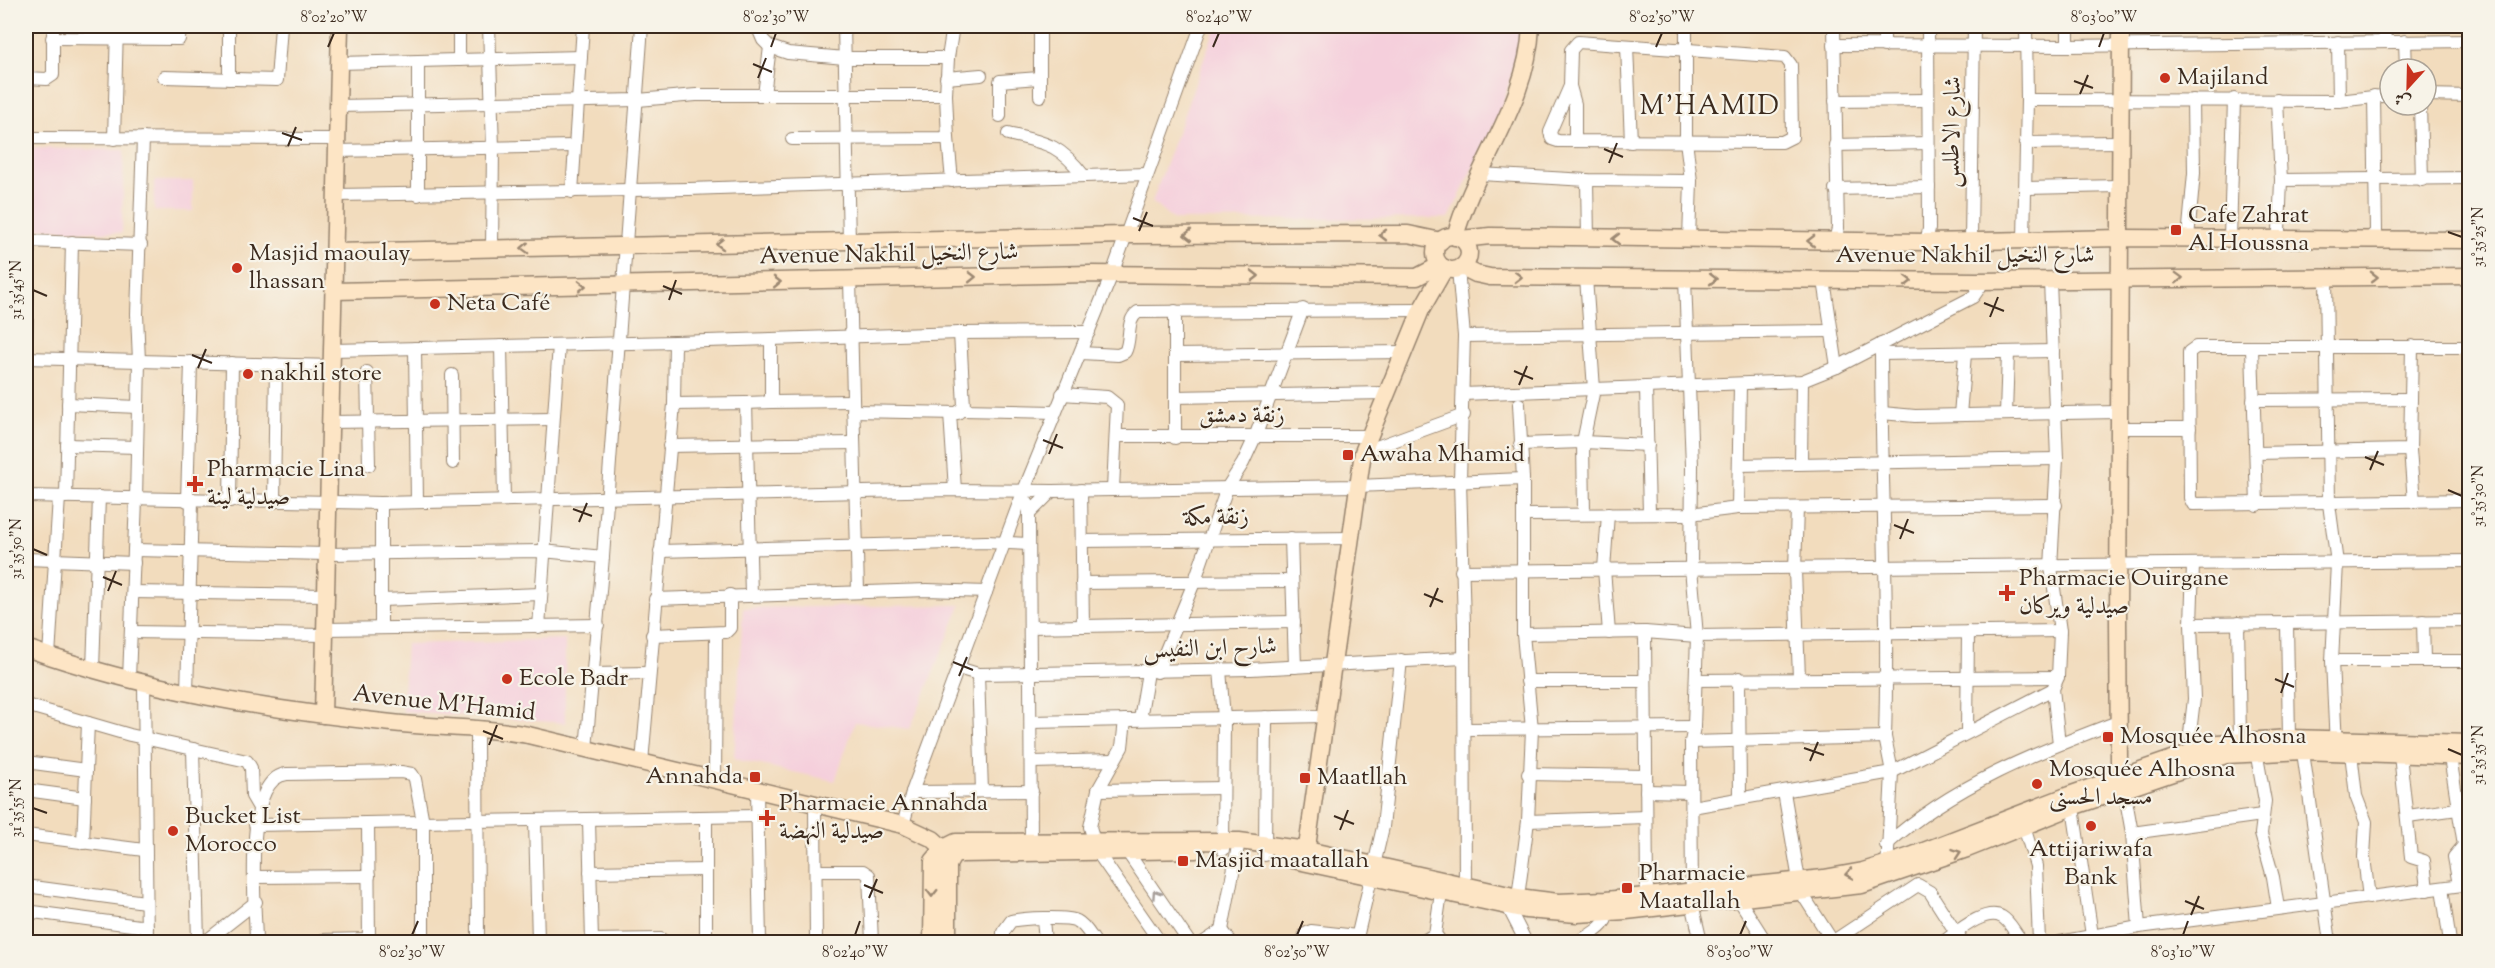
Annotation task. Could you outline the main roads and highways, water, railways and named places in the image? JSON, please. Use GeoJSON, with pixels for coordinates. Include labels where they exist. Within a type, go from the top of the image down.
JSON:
{"type":"FeatureCollection","features":[{"type":"Feature","properties":{"kind":"place","name":"Majiland"},"geometry":{"type":"Point","coordinates":[2165,78]}},
{"type":"Feature","properties":{"kind":"place","name":"Cafe Zahrat Al Houssna"},"geometry":{"type":"Point","coordinates":[2176,230]}},
{"type":"Feature","properties":{"kind":"place","name":"Masjid maoulay lhassan"},"geometry":{"type":"Point","coordinates":[237,268]}},
{"type":"Feature","properties":{"kind":"place","name":"Neta Café"},"geometry":{"type":"Point","coordinates":[435,304]}},
{"type":"Feature","properties":{"kind":"place","name":"nakhil store"},"geometry":{"type":"Point","coordinates":[248,374]}},
{"type":"Feature","properties":{"kind":"place","name":"Awaha Mhamid"},"geometry":{"type":"Point","coordinates":[1348,455]}},
{"type":"Feature","properties":{"kind":"place","name":"Pharmacie Lina صيدلية لينة"},"geometry":{"type":"Point","coordinates":[195,484]}},
{"type":"Feature","properties":{"kind":"place","name":"Pharmacie Ouirgane صيدلية ويركان"},"geometry":{"type":"Point","coordinates":[2007,593]}},
{"type":"Feature","properties":{"kind":"place","name":"Ecole Badr"},"geometry":{"type":"Point","coordinates":[507,679]}},
{"type":"Feature","properties":{"kind":"place","name":"Mosquée Alhosna"},"geometry":{"type":"Point","coordinates":[2108,737]}},
{"type":"Feature","properties":{"kind":"place","name":"Annahda"},"geometry":{"type":"Point","coordinates":[755,777]}},
{"type":"Feature","properties":{"kind":"place","name":"Maatllah"},"geometry":{"type":"Point","coordinates":[1305,778]}},
{"type":"Feature","properties":{"kind":"place","name":"Mosquée Alhosna مسجد الحسنى"},"geometry":{"type":"Point","coordinates":[2037,784]}},
{"type":"Feature","properties":{"kind":"place","name":"Pharmacie Annahda صيدلية النهضة"},"geometry":{"type":"Point","coordinates":[767,818]}},
{"type":"Feature","properties":{"kind":"place","name":"Attijariwafa Bank"},"geometry":{"type":"Point","coordinates":[2091,826]}},
{"type":"Feature","properties":{"kind":"place","name":"Bucket List Morocco"},"geometry":{"type":"Point","coordinates":[173,831]}},
{"type":"Feature","properties":{"kind":"place","name":"Masjid maatallah"},"geometry":{"type":"Point","coordinates":[1183,861]}},
{"type":"Feature","properties":{"kind":"place","name":"Pharmacie Maatallah"},"geometry":{"type":"Point","coordinates":[1627,888]}},
{"type":"Feature","properties":{"kind":"district","name":"M'HAMID"},"geometry":{"type":"Point","coordinates":[1710,107]}}]}
